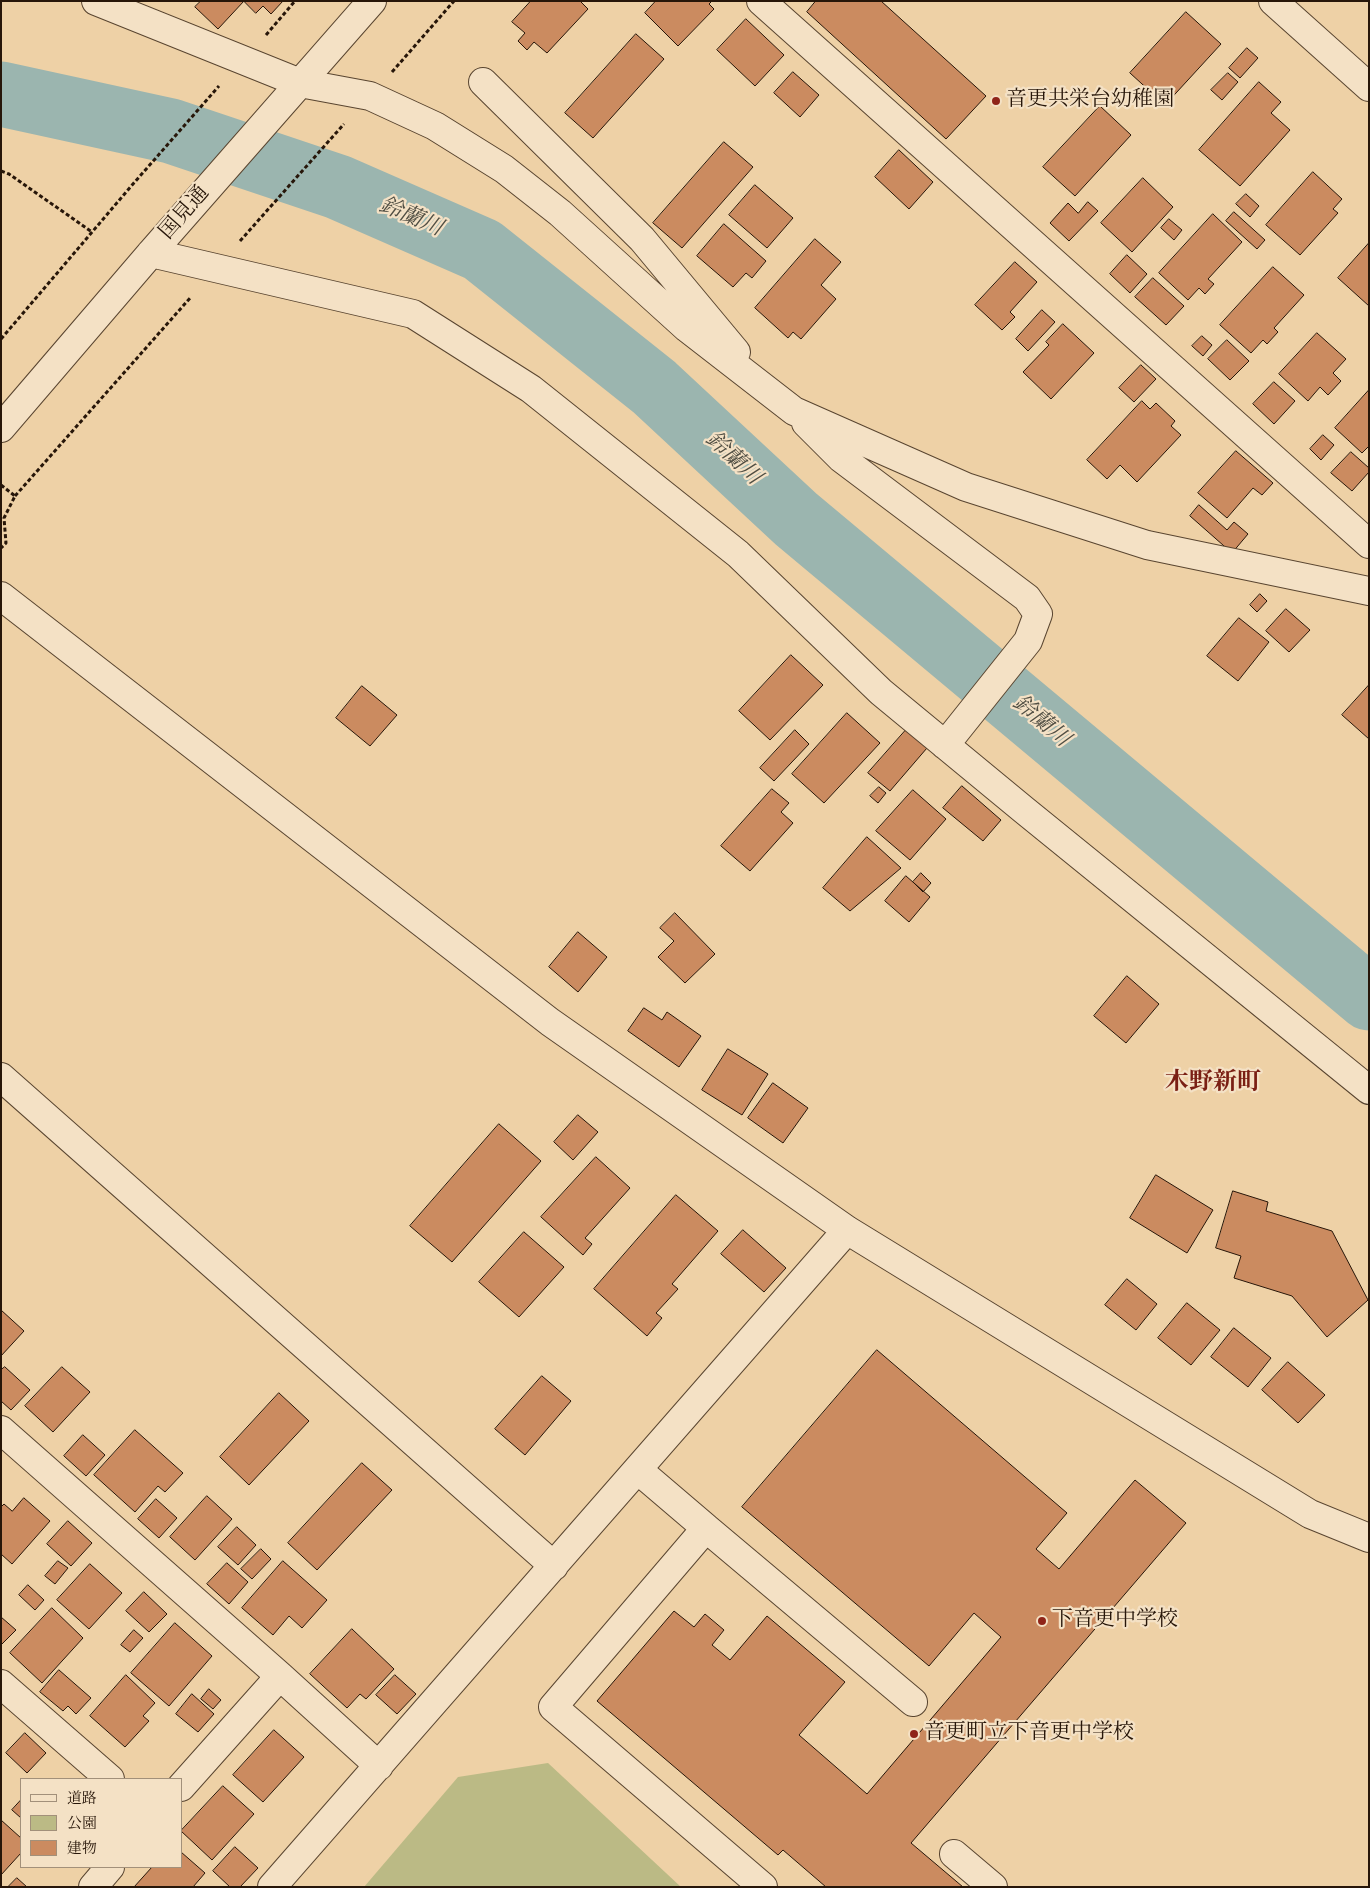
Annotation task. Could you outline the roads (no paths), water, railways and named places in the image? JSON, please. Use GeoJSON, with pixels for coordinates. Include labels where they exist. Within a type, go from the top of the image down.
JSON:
{"type":"FeatureCollection","features":[{"type":"Feature","properties":{"kind":"street"},"geometry":{"type":"LineString","coordinates":[[96,1],[300,83],[370,96],[435,126],[504,169],[560,213],[687,328],[794,411],[842,458],[1027,598],[1038,614],[1028,640],[944,745]]}},
{"type":"Feature","properties":{"kind":"street","name":"国見通"},"geometry":{"type":"LineString","coordinates":[[1,428],[151,253],[372,1]]}},
{"type":"Feature","properties":{"kind":"street"},"geometry":{"type":"LineString","coordinates":[[761,1],[1369,544]]}},
{"type":"Feature","properties":{"kind":"street"},"geometry":{"type":"LineString","coordinates":[[1273,1],[1368,85]]}},
{"type":"Feature","properties":{"kind":"street"},"geometry":{"type":"LineString","coordinates":[[483,82],[642,239],[771,393]]}},
{"type":"Feature","properties":{"kind":"street"},"geometry":{"type":"LineString","coordinates":[[151,253],[413,314],[531,389],[738,554],[881,692],[944,745],[1369,1090]]}},
{"type":"Feature","properties":{"kind":"street"},"geometry":{"type":"LineString","coordinates":[[794,411],[966,487],[1148,545],[1369,591]]}},
{"type":"Feature","properties":{"kind":"street"},"geometry":{"type":"LineString","coordinates":[[1,596],[550,1022],[847,1230],[1310,1514],[1369,1538]]}},
{"type":"Feature","properties":{"kind":"street"},"geometry":{"type":"LineString","coordinates":[[1,1077],[554,1566]]}},
{"type":"Feature","properties":{"kind":"street"},"geometry":{"type":"LineString","coordinates":[[272,1887],[847,1230]]}},
{"type":"Feature","properties":{"kind":"street"},"geometry":{"type":"LineString","coordinates":[[1,1430],[379,1766]]}},
{"type":"Feature","properties":{"kind":"street"},"geometry":{"type":"LineString","coordinates":[[638,1470],[913,1702]]}},
{"type":"Feature","properties":{"kind":"street"},"geometry":{"type":"LineString","coordinates":[[706,1528],[553,1707],[763,1887]]}},
{"type":"Feature","properties":{"kind":"street"},"geometry":{"type":"LineString","coordinates":[[182,1786],[280,1676]]}},
{"type":"Feature","properties":{"kind":"street"},"geometry":{"type":"LineString","coordinates":[[1,1684],[109,1778]]}},
{"type":"Feature","properties":{"kind":"street"},"geometry":{"type":"LineString","coordinates":[[954,1854],[993,1887]]}},
{"type":"Feature","properties":{"kind":"street"},"geometry":{"type":"LineString","coordinates":[[93,1887],[109,1868]]}},
{"type":"Feature","properties":{"kind":"waterway","name":"鈴蘭川"},"geometry":{"type":"LineString","coordinates":[[1,94],[171,131],[338,187],[482,250],[654,387],[796,519],[1369,998]]}},
{"type":"Feature","properties":{"kind":"place","name":"音更共栄台幼稚園"},"geometry":{"type":"Point","coordinates":[996,101]}},
{"type":"Feature","properties":{"kind":"place","name":"下音更中学校"},"geometry":{"type":"Point","coordinates":[1042,1621]}},
{"type":"Feature","properties":{"kind":"place","name":"音更町立下音更中学校"},"geometry":{"type":"Point","coordinates":[914,1734]}},
{"type":"Feature","properties":{"kind":"district","name":"木野新町"},"geometry":{"type":"Point","coordinates":[1213,1085]}}]}
